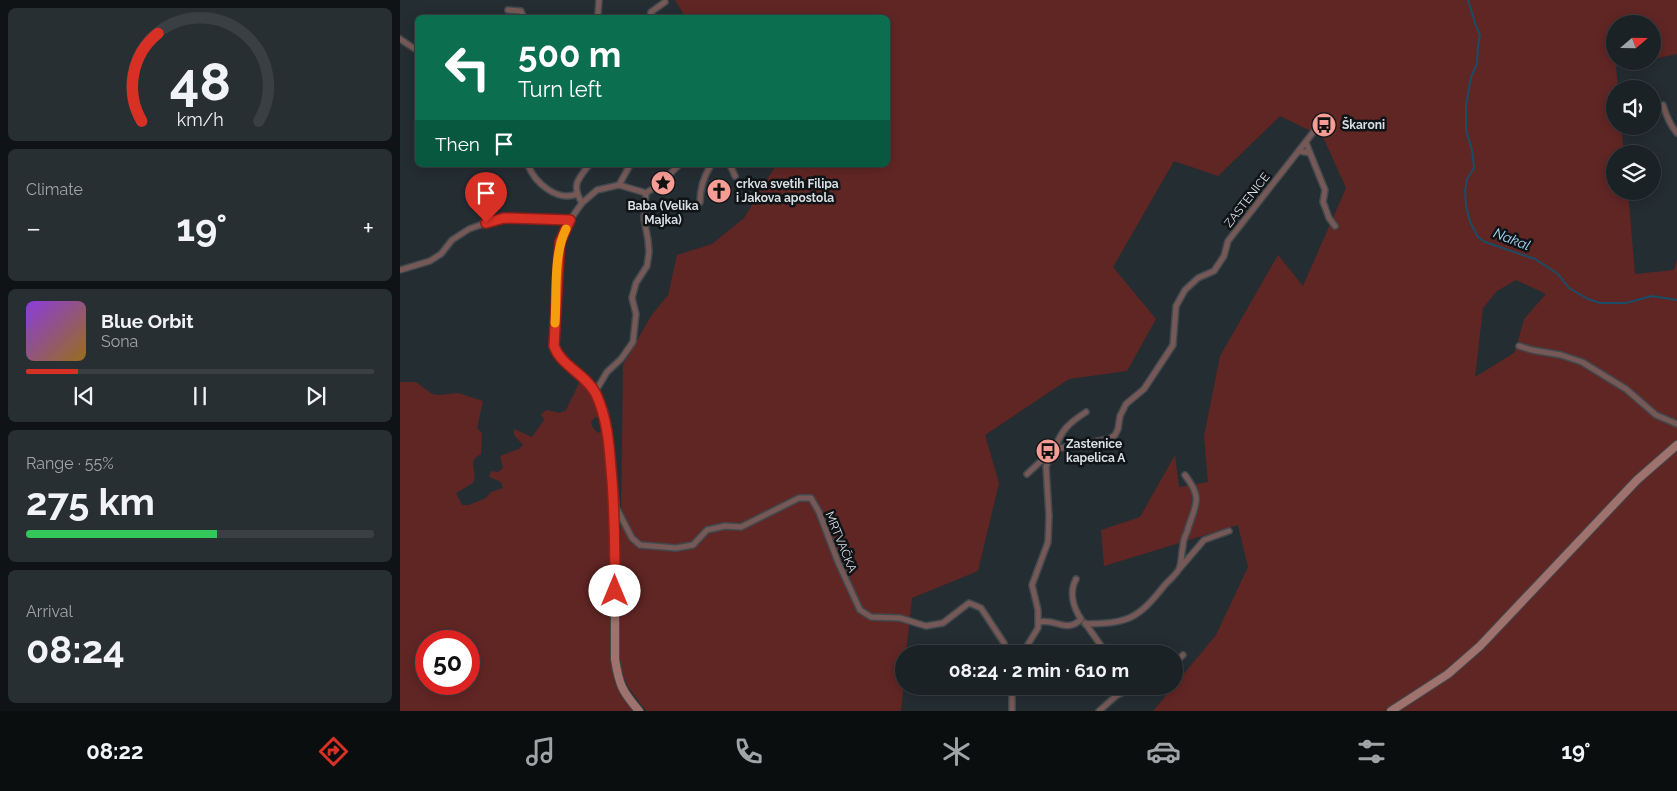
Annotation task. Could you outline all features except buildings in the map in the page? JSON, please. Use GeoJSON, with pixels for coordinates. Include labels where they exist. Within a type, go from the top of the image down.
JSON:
{"type":"FeatureCollection","features":[{"type":"Feature","properties":{"kind":"main road"},"geometry":{"type":"LineString","coordinates":[[570,220],[559,248],[554,346],[557,354],[586,380],[595,392],[604,413],[615,504],[615,659],[618,681],[627,696],[640,711]]}},
{"type":"Feature","properties":{"kind":"main road"},"geometry":{"type":"LineString","coordinates":[[1391,711],[1448,674],[1480,646],[1638,480],[1677,445]]}},
{"type":"Feature","properties":{"kind":"street"},"geometry":{"type":"LineString","coordinates":[[598,15],[600,0]]}},
{"type":"Feature","properties":{"kind":"street"},"geometry":{"type":"LineString","coordinates":[[650,15],[651,12],[665,2]]}},
{"type":"Feature","properties":{"kind":"street"},"geometry":{"type":"LineString","coordinates":[[508,10],[521,12],[522,15]]}},
{"type":"Feature","properties":{"kind":"street"},"geometry":{"type":"LineString","coordinates":[[400,39],[415,50]]}},
{"type":"Feature","properties":{"kind":"street"},"geometry":{"type":"LineString","coordinates":[[1663,106],[1677,133]]}},
{"type":"Feature","properties":{"kind":"street","name":"ZASTENICE"},"geometry":{"type":"LineString","coordinates":[[1055,450],[1109,439],[1115,435],[1120,416],[1126,404],[1144,389],[1173,346],[1176,306],[1185,290],[1198,278],[1214,271],[1219,265],[1224,256],[1228,241],[1322,121]]}},
{"type":"Feature","properties":{"kind":"street"},"geometry":{"type":"LineString","coordinates":[[1306,142],[1325,190],[1323,202],[1329,218],[1335,226]]}},
{"type":"Feature","properties":{"kind":"street"},"geometry":{"type":"LineString","coordinates":[[1299,151],[1310,154]]}},
{"type":"Feature","properties":{"kind":"street"},"geometry":{"type":"LineString","coordinates":[[529,167],[537,179],[548,190],[559,195],[571,196],[577,194]]}},
{"type":"Feature","properties":{"kind":"street"},"geometry":{"type":"LineString","coordinates":[[582,202],[577,194],[576,187],[578,179],[587,167]]}},
{"type":"Feature","properties":{"kind":"street"},"geometry":{"type":"LineString","coordinates":[[618,185],[629,167]]}},
{"type":"Feature","properties":{"kind":"street"},"geometry":{"type":"LineString","coordinates":[[400,270],[430,262],[441,254],[452,240],[468,230],[486,223],[504,218],[570,220],[582,202],[597,190],[618,185],[646,193],[660,184],[677,167]]}},
{"type":"Feature","properties":{"kind":"street"},"geometry":{"type":"LineString","coordinates":[[700,202],[702,185],[710,167]]}},
{"type":"Feature","properties":{"kind":"street"},"geometry":{"type":"LineString","coordinates":[[731,167],[735,176]]}},
{"type":"Feature","properties":{"kind":"street"},"geometry":{"type":"LineString","coordinates":[[595,392],[607,372],[621,359],[633,342],[636,314],[632,298],[636,283],[647,266],[648,240],[644,219],[646,193]]}},
{"type":"Feature","properties":{"kind":"street"},"geometry":{"type":"LineString","coordinates":[[1519,346],[1561,355],[1582,362],[1626,389],[1656,415],[1677,424]]}},
{"type":"Feature","properties":{"kind":"street"},"geometry":{"type":"LineString","coordinates":[[1027,474],[1055,450],[1063,430],[1086,412]]}},
{"type":"Feature","properties":{"kind":"street"},"geometry":{"type":"LineString","coordinates":[[1028,645],[1036,634],[1039,622],[1032,585],[1048,542],[1049,516],[1046,467],[1049,457]]}},
{"type":"Feature","properties":{"kind":"street"},"geometry":{"type":"LineString","coordinates":[[1178,570],[1182,560],[1182,547],[1198,499],[1193,486],[1185,475]]}},
{"type":"Feature","properties":{"kind":"street","name":"MRTVAČKA"},"geometry":{"type":"LineString","coordinates":[[615,504],[632,538],[640,546],[676,548],[694,545],[707,530],[724,526],[741,527],[799,498],[811,498],[819,512],[838,562],[860,610],[872,617],[900,618],[926,626],[943,623],[970,603],[981,608],[1005,645]]}},
{"type":"Feature","properties":{"kind":"street"},"geometry":{"type":"LineString","coordinates":[[1039,622],[1046,620],[1066,626],[1073,626],[1083,622],[1102,624],[1124,620],[1136,615],[1148,607],[1204,540],[1229,531]]}},
{"type":"Feature","properties":{"kind":"street"},"geometry":{"type":"LineString","coordinates":[[1076,578],[1072,590],[1077,612],[1100,645]]}},
{"type":"Feature","properties":{"kind":"street"},"geometry":{"type":"LineString","coordinates":[[1012,695],[1012,711]]}},
{"type":"Feature","properties":{"kind":"street"},"geometry":{"type":"LineString","coordinates":[[1099,711],[1118,695]]}},
{"type":"Feature","properties":{"kind":"shaded area"},"geometry":{"type":"Polygon","coordinates":[[[675,0],[1677,0],[1677,54],[1661,57],[1661,15],[1606,15],[1606,70],[1616,70],[1617,80],[1606,80],[1606,135],[1622,135],[1623,145],[1606,145],[1606,200],[1629,200],[1635,274],[1674,270],[1677,259],[1677,422],[1652,409],[1582,361],[1526,347],[1519,343],[1524,319],[1546,294],[1516,280],[1497,291],[1483,308],[1475,377],[1514,353],[1516,348],[1568,359],[1581,364],[1623,390],[1655,417],[1677,426],[1677,441],[1634,480],[1485,636],[1446,671],[1385,711],[1153,711],[1166,695],[1183,695],[1183,675],[1216,635],[1248,567],[1238,525],[1104,566],[1101,530],[1140,517],[1175,455],[1179,487],[1208,482],[1204,436],[1220,356],[1278,255],[1303,286],[1346,188],[1323,137],[1280,116],[1218,176],[1174,161],[1113,267],[1156,319],[1127,371],[1069,379],[985,435],[999,483],[978,571],[912,598],[907,645],[895,645],[895,695],[903,695],[901,711],[646,711],[628,687],[619,664],[623,365],[651,316],[668,295],[677,255],[712,244],[744,218],[775,167],[890,167],[890,15],[682,15],[683,13],[675,0]]]}},
{"type":"Feature","properties":{"kind":"shaded area"},"geometry":{"type":"Polygon","coordinates":[[[580,381],[600,408],[601,418],[595,417],[591,422],[593,428],[598,433],[604,429],[611,497],[613,601],[608,606],[607,612],[612,617],[614,682],[627,704],[634,711],[400,711],[400,382],[416,382],[432,394],[458,393],[483,401],[477,428],[482,433],[481,454],[476,457],[473,463],[475,474],[473,483],[456,493],[462,505],[469,505],[486,498],[491,492],[503,488],[501,482],[489,477],[491,471],[498,472],[503,468],[500,456],[519,449],[523,445],[514,435],[514,429],[532,437],[544,420],[541,414],[547,410],[560,413],[566,410],[580,381]]]}},
{"type":"Feature","properties":{"kind":"shaded area"},"geometry":{"type":"Polygon","coordinates":[[[1677,449],[1677,711],[1396,711],[1423,696],[1449,677],[1641,481],[1677,449]]]}},
{"type":"Feature","properties":{"kind":"waterway","name":"Nakal"},"geometry":{"type":"LineString","coordinates":[[1468,0],[1480,36],[1477,64],[1471,77],[1466,106],[1466,130],[1472,150],[1474,168],[1467,179],[1465,191],[1470,222],[1478,237],[1485,242],[1535,259],[1558,274],[1569,288],[1588,299],[1600,303],[1626,303],[1652,296],[1677,300]]}},
{"type":"Feature","properties":{"kind":"slow traffic"},"geometry":{"type":"LineString","coordinates":[[555,323],[560,242],[566,229]]}},
{"type":"Feature","properties":{"kind":"place","name":"Škaroni"},"geometry":{"type":"Point","coordinates":[1324,125]}},
{"type":"Feature","properties":{"kind":"place","name":"Baba (Velika Majka)"},"geometry":{"type":"Point","coordinates":[663,183]}},
{"type":"Feature","properties":{"kind":"place","name":"crkva svetih Filipa i Jakova apostola"},"geometry":{"type":"Point","coordinates":[719,191]}},
{"type":"Feature","properties":{"kind":"place","name":"Zastenice kapelica A"},"geometry":{"type":"Point","coordinates":[1048,451]}},
{"type":"Feature","properties":{"kind":"route"},"geometry":{"type":"LineString","coordinates":[[486,223],[504,218],[570,220],[560,242],[554,346],[557,354],[586,380],[595,392],[604,413],[615,504],[615,591]]}}]}
